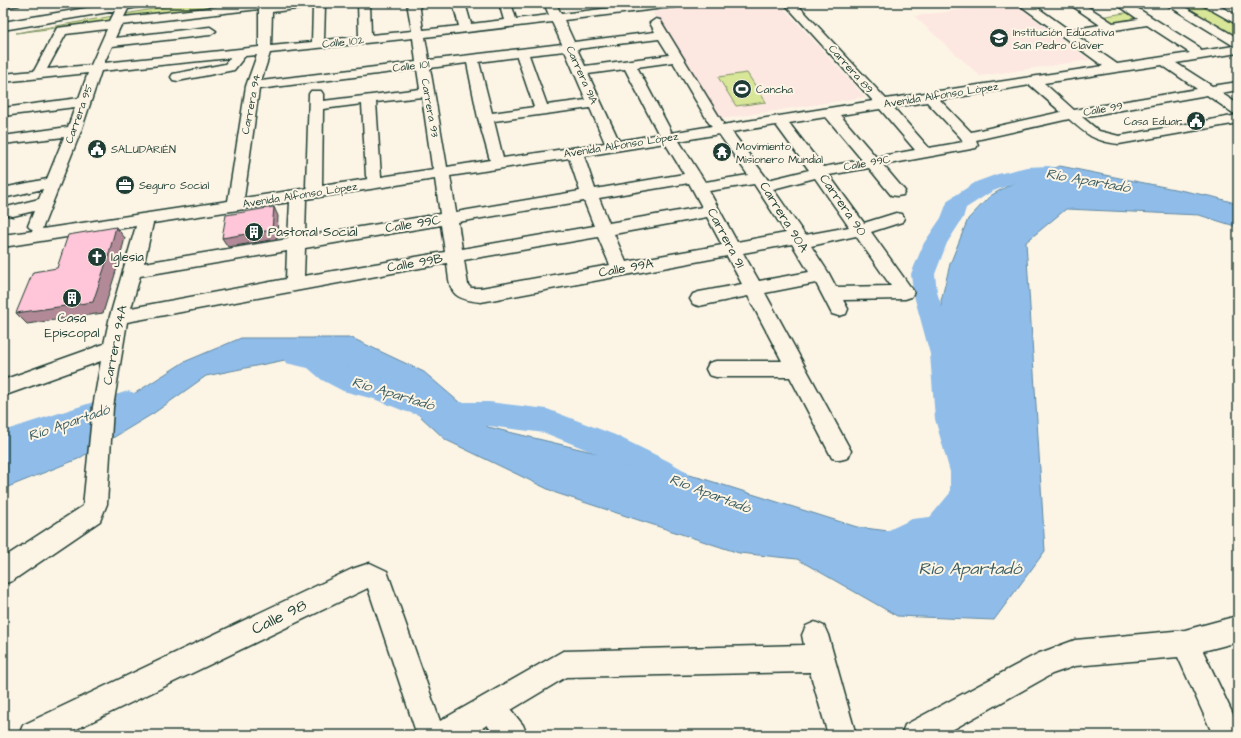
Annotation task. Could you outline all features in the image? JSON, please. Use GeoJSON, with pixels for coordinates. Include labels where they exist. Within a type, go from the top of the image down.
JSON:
{"type":"FeatureCollection","features":[{"type":"Feature","properties":{"kind":"street"},"geometry":{"type":"LineString","coordinates":[[3,6],[15,3]]}},
{"type":"Feature","properties":{"kind":"street"},"geometry":{"type":"LineString","coordinates":[[3,26],[122,5],[143,3]]}},
{"type":"Feature","properties":{"kind":"street"},"geometry":{"type":"LineString","coordinates":[[39,73],[61,30],[215,10],[320,3],[318,45]]}},
{"type":"Feature","properties":{"kind":"street"},"geometry":{"type":"LineString","coordinates":[[364,3],[365,40]]}},
{"type":"Feature","properties":{"kind":"street","name":"Carrera 93"},"geometry":{"type":"LineString","coordinates":[[413,3],[426,92],[441,169],[447,218],[459,288]]}},
{"type":"Feature","properties":{"kind":"street"},"geometry":{"type":"LineString","coordinates":[[459,3],[466,28]]}},
{"type":"Feature","properties":{"kind":"street"},"geometry":{"type":"LineString","coordinates":[[505,3],[512,23]]}},
{"type":"Feature","properties":{"kind":"street","name":"Carrera 91A"},"geometry":{"type":"LineString","coordinates":[[550,3],[613,143]]}},
{"type":"Feature","properties":{"kind":"street","name":"Calle 102"},"geometry":{"type":"LineString","coordinates":[[3,78],[557,19],[600,8],[682,3]]}},
{"type":"Feature","properties":{"kind":"street","name":"Carrera 89"},"geometry":{"type":"LineString","coordinates":[[790,3],[881,102],[926,154]]}},
{"type":"Feature","properties":{"kind":"street"},"geometry":{"type":"LineString","coordinates":[[1023,3],[1111,66]]}},
{"type":"Feature","properties":{"kind":"street"},"geometry":{"type":"LineString","coordinates":[[1074,3],[1111,27]]}},
{"type":"Feature","properties":{"kind":"street"},"geometry":{"type":"LineString","coordinates":[[1121,3],[1195,50]]}},
{"type":"Feature","properties":{"kind":"street"},"geometry":{"type":"LineString","coordinates":[[1170,3],[1238,45]]}},
{"type":"Feature","properties":{"kind":"street"},"geometry":{"type":"LineString","coordinates":[[1205,3],[1238,21]]}},
{"type":"Feature","properties":{"kind":"street","name":"Carrera 95"},"geometry":{"type":"LineString","coordinates":[[36,226],[74,131],[96,68],[122,5]]}},
{"type":"Feature","properties":{"kind":"street","name":"Carrera 90A"},"geometry":{"type":"LineString","coordinates":[[645,5],[719,126],[762,182],[822,276],[835,301]]}},
{"type":"Feature","properties":{"kind":"street","name":"Carrera 94"},"geometry":{"type":"LineString","coordinates":[[235,202],[253,86],[265,50],[266,6]]}},
{"type":"Feature","properties":{"kind":"street"},"geometry":{"type":"LineString","coordinates":[[206,56],[215,10]]}},
{"type":"Feature","properties":{"kind":"street"},"geometry":{"type":"LineString","coordinates":[[1067,34],[1148,21]]}},
{"type":"Feature","properties":{"kind":"street"},"geometry":{"type":"LineString","coordinates":[[107,43],[210,31]]}},
{"type":"Feature","properties":{"kind":"street","name":"Calle 101"},"geometry":{"type":"LineString","coordinates":[[253,86],[663,34]]}},
{"type":"Feature","properties":{"kind":"street","name":"Avenida Alfonso López"},"geometry":{"type":"LineString","coordinates":[[719,126],[830,113],[881,102],[930,97],[1033,81],[1195,50],[1238,45]]}},
{"type":"Feature","properties":{"kind":"street","name":"Avenida Alfonso López"},"geometry":{"type":"LineString","coordinates":[[4,234],[36,226],[68,227],[235,202],[298,195],[496,158],[613,143],[1111,66],[1163,60],[1238,45]]}},
{"type":"Feature","properties":{"kind":"street"},"geometry":{"type":"LineString","coordinates":[[178,77],[227,68],[233,65],[242,52]]}},
{"type":"Feature","properties":{"kind":"street"},"geometry":{"type":"LineString","coordinates":[[522,52],[542,110]]}},
{"type":"Feature","properties":{"kind":"street"},"geometry":{"type":"LineString","coordinates":[[580,72],[678,58]]}},
{"type":"Feature","properties":{"kind":"street"},"geometry":{"type":"LineString","coordinates":[[472,59],[485,118],[496,158]]}},
{"type":"Feature","properties":{"kind":"street"},"geometry":{"type":"LineString","coordinates":[[1163,60],[1238,110]]}},
{"type":"Feature","properties":{"kind":"street","name":"Carrera 91"},"geometry":{"type":"LineString","coordinates":[[629,65],[712,211],[840,452]]}},
{"type":"Feature","properties":{"kind":"street"},"geometry":{"type":"LineString","coordinates":[[314,186],[316,78]]}},
{"type":"Feature","properties":{"kind":"street"},"geometry":{"type":"LineString","coordinates":[[1033,81],[1073,114],[1094,134],[1103,138],[1119,140],[1238,119]]}},
{"type":"Feature","properties":{"kind":"street","name":"Calle 99"},"geometry":{"type":"LineString","coordinates":[[970,141],[1073,114],[1238,86]]}},
{"type":"Feature","properties":{"kind":"street"},"geometry":{"type":"LineString","coordinates":[[316,106],[426,92]]}},
{"type":"Feature","properties":{"kind":"street"},"geometry":{"type":"LineString","coordinates":[[930,97],[970,141]]}},
{"type":"Feature","properties":{"kind":"street"},"geometry":{"type":"LineString","coordinates":[[369,100],[374,176]]}},
{"type":"Feature","properties":{"kind":"street"},"geometry":{"type":"LineString","coordinates":[[3,112],[83,102]]}},
{"type":"Feature","properties":{"kind":"street"},"geometry":{"type":"LineString","coordinates":[[485,118],[594,103]]}},
{"type":"Feature","properties":{"kind":"street"},"geometry":{"type":"LineString","coordinates":[[830,113],[897,191]]}},
{"type":"Feature","properties":{"kind":"street","name":"Carrera 90"},"geometry":{"type":"LineString","coordinates":[[779,120],[819,172],[905,292],[835,301]]}},
{"type":"Feature","properties":{"kind":"street"},"geometry":{"type":"LineString","coordinates":[[3,140],[74,131]]}},
{"type":"Feature","properties":{"kind":"street","name":"Calle 99C"},"geometry":{"type":"LineString","coordinates":[[133,271],[589,194],[696,182],[762,182],[926,154],[970,141]]}},
{"type":"Feature","properties":{"kind":"street","name":"Avenida Alfonso López"},"geometry":{"type":"LineString","coordinates":[[4,234],[146,219],[314,186],[374,176],[575,152],[613,143]]}},
{"type":"Feature","properties":{"kind":"street"},"geometry":{"type":"LineString","coordinates":[[575,152],[589,194],[620,269]]}},
{"type":"Feature","properties":{"kind":"street"},"geometry":{"type":"LineString","coordinates":[[3,193],[54,182]]}},
{"type":"Feature","properties":{"kind":"street"},"geometry":{"type":"LineString","coordinates":[[4,234],[8,212],[25,189]]}},
{"type":"Feature","properties":{"kind":"street"},"geometry":{"type":"LineString","coordinates":[[294,284],[298,195]]}},
{"type":"Feature","properties":{"kind":"street"},"geometry":{"type":"LineString","coordinates":[[8,212],[45,203]]}},
{"type":"Feature","properties":{"kind":"street","name":"Calle 99B"},"geometry":{"type":"LineString","coordinates":[[119,317],[294,284],[712,211]]}},
{"type":"Feature","properties":{"kind":"street","name":"Calle 99A"},"geometry":{"type":"LineString","coordinates":[[459,288],[467,294],[481,295],[732,248],[798,240],[860,230],[896,218]]}},
{"type":"Feature","properties":{"kind":"street","name":"Carrera 94A"},"geometry":{"type":"LineString","coordinates":[[3,572],[85,519],[92,512],[95,504],[103,407],[113,349],[119,317],[133,271],[146,219]]}},
{"type":"Feature","properties":{"kind":"street"},"geometry":{"type":"LineString","coordinates":[[698,299],[822,276]]}},
{"type":"Feature","properties":{"kind":"street"},"geometry":{"type":"LineString","coordinates":[[3,388],[113,349]]}},
{"type":"Feature","properties":{"kind":"street"},"geometry":{"type":"LineString","coordinates":[[716,369],[796,369]]}},
{"type":"Feature","properties":{"kind":"street","name":"Calle 98"},"geometry":{"type":"LineString","coordinates":[[32,735],[360,578],[370,575],[378,580],[431,735]]}},
{"type":"Feature","properties":{"kind":"street"},"geometry":{"type":"LineString","coordinates":[[915,735],[1046,663],[1075,653],[1185,643],[1237,629]]}},
{"type":"Feature","properties":{"kind":"street"},"geometry":{"type":"LineString","coordinates":[[1185,643],[1228,735]]}},
{"type":"Feature","properties":{"kind":"street"},"geometry":{"type":"LineString","coordinates":[[444,735],[563,664],[818,646],[842,735]]}},
{"type":"Feature","properties":{"kind":"street"},"geometry":{"type":"LineString","coordinates":[[491,707],[513,735]]}},
{"type":"Feature","properties":{"kind":"shaded area"},"geometry":{"type":"Polygon","coordinates":[[[724,3],[779,3],[865,97],[721,119],[652,12],[724,3]]]}},
{"type":"Feature","properties":{"kind":"shaded area","name":"Institución Educativa San Pedro Claver"},"geometry":{"type":"Polygon","coordinates":[[[1013,3],[1090,60],[980,76],[914,16],[1013,3]]]}},
{"type":"Feature","properties":{"kind":"green space"},"geometry":{"type":"Polygon","coordinates":[[[186,3],[212,3],[211,9],[122,20],[125,14],[186,3]]]}},
{"type":"Feature","properties":{"kind":"green space"},"geometry":{"type":"Polygon","coordinates":[[[1175,3],[1202,3],[1238,23],[1238,37],[1235,38],[1175,3]]]}},
{"type":"Feature","properties":{"kind":"green space"},"geometry":{"type":"Polygon","coordinates":[[[1131,12],[1144,21],[1112,25],[1100,17],[1131,12]]]}},
{"type":"Feature","properties":{"kind":"green space"},"geometry":{"type":"Polygon","coordinates":[[[113,16],[111,21],[16,33],[113,16]]]}},
{"type":"Feature","properties":{"kind":"green space","name":"Cancha"},"geometry":{"type":"Polygon","coordinates":[[[747,73],[766,102],[736,106],[718,77],[747,73]]]}},
{"type":"Feature","properties":{"kind":"water","name":"Rio Apartadó"},"geometry":{"type":"Polygon","coordinates":[[[1060,166],[1214,197],[1238,204],[1238,227],[1199,215],[1066,209],[1026,242],[1045,551],[994,620],[897,616],[797,559],[739,553],[556,493],[446,440],[381,380],[285,360],[206,376],[154,413],[78,459],[3,489],[3,454],[70,430],[110,409],[184,362],[241,338],[352,338],[424,372],[488,427],[701,478],[857,527],[912,534],[938,531],[951,516],[965,472],[945,373],[941,301],[950,264],[968,219],[990,196],[1018,180],[1060,166]]]}},
{"type":"Feature","properties":{"kind":"building"},"geometry":{"type":"Polygon","coordinates":[[[274,207],[272,230],[222,238],[226,215],[274,207]]]}},
{"type":"Feature","properties":{"kind":"building"},"geometry":{"type":"Polygon","coordinates":[[[116,227],[93,302],[16,313],[33,272],[57,268],[68,235],[116,227]]]}},
{"type":"Feature","properties":{"kind":"waterway","name":"Río Apartadó"},"geometry":{"type":"LineString","coordinates":[[882,550],[912,534],[938,531],[965,498],[965,472],[949,419],[943,354],[925,292],[923,274],[936,243],[952,218],[956,205],[984,187],[1016,175],[1043,172],[1078,178]]}},
{"type":"Feature","properties":{"kind":"waterway","name":"Río Apartadó"},"geometry":{"type":"LineString","coordinates":[[295,356],[315,358],[332,372],[353,383],[379,389],[404,400],[459,414],[489,414],[547,421],[605,444],[657,470],[676,482]]}},
{"type":"Feature","properties":{"kind":"waterway","name":"Río Apartadó"},"geometry":{"type":"LineString","coordinates":[[3,445],[18,438],[128,402]]}},
{"type":"Feature","properties":{"kind":"place","name":"Institución Educativa San Pedro Claver"},"geometry":{"type":"Point","coordinates":[999,38]}},
{"type":"Feature","properties":{"kind":"place","name":"Cancha"},"geometry":{"type":"Point","coordinates":[742,89]}},
{"type":"Feature","properties":{"kind":"place","name":"Casa Eduar"},"geometry":{"type":"Point","coordinates":[1196,121]}},
{"type":"Feature","properties":{"kind":"place","name":"SALUDARIÉN"},"geometry":{"type":"Point","coordinates":[97,149]}},
{"type":"Feature","properties":{"kind":"place","name":"Movimiento Misionero Mundial"},"geometry":{"type":"Point","coordinates":[722,152]}},
{"type":"Feature","properties":{"kind":"place","name":"Seguro Social"},"geometry":{"type":"Point","coordinates":[125,185]}},
{"type":"Feature","properties":{"kind":"place","name":"Pastoral Social"},"geometry":{"type":"Point","coordinates":[254,232]}},
{"type":"Feature","properties":{"kind":"place","name":"Iglesia"},"geometry":{"type":"Point","coordinates":[97,257]}},
{"type":"Feature","properties":{"kind":"place","name":"Casa Episcopal"},"geometry":{"type":"Point","coordinates":[72,298]}}]}
